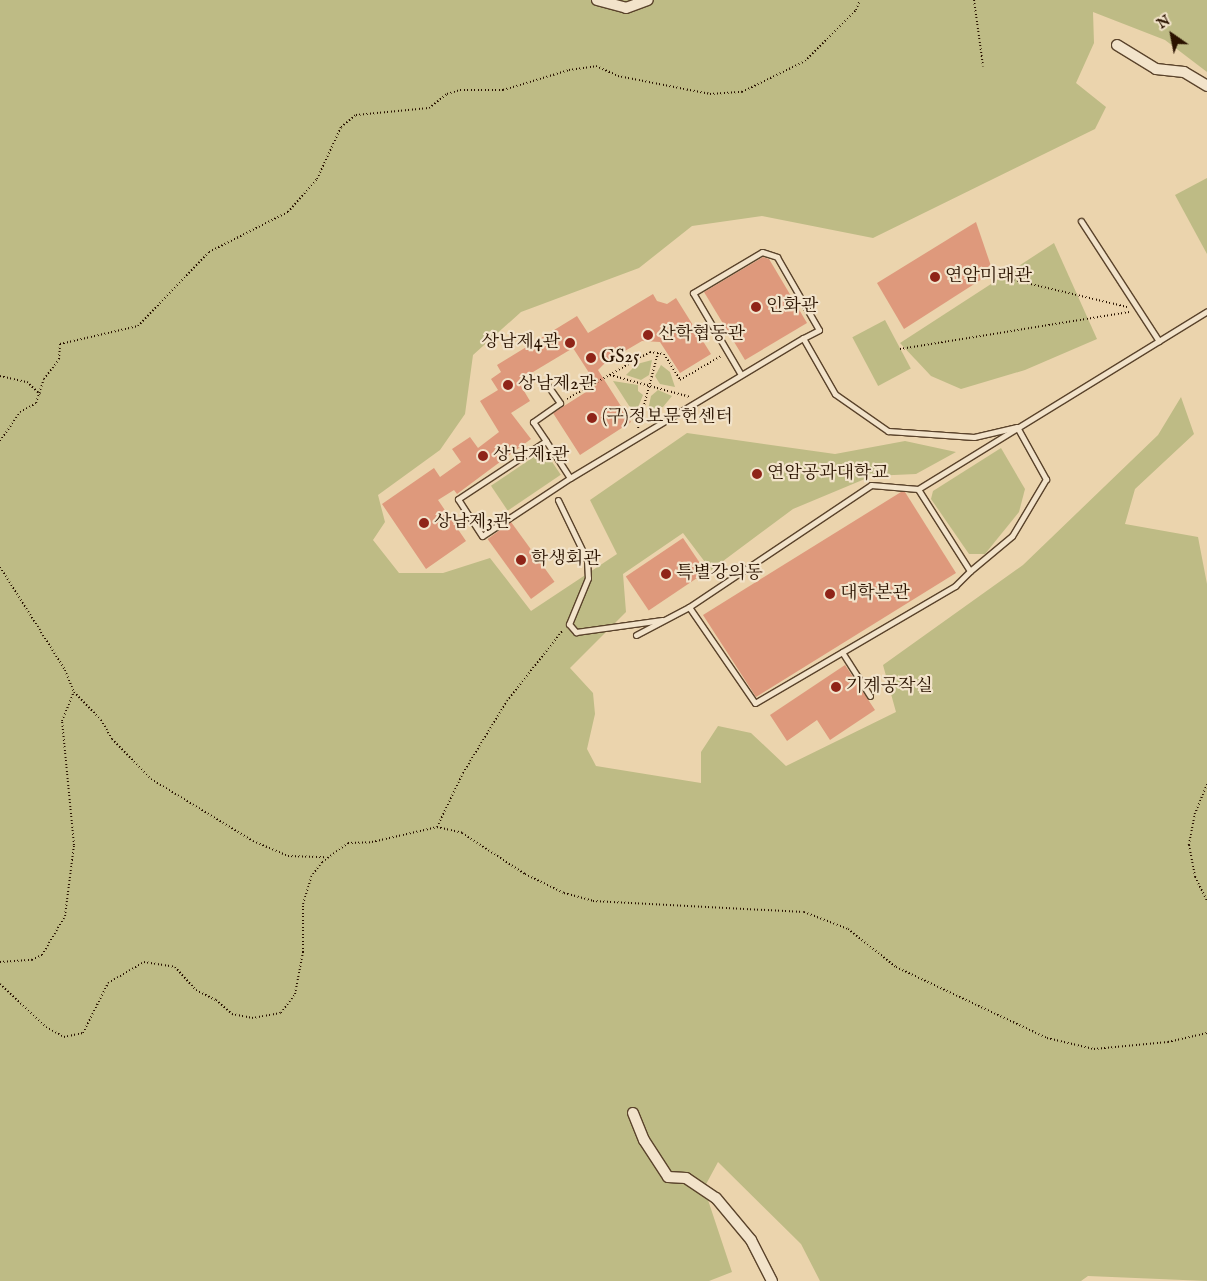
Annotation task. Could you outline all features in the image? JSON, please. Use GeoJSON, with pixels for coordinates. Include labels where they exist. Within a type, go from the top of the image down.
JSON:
{"type":"FeatureCollection","features":[{"type":"Feature","properties":{"kind":"street"},"geometry":{"type":"LineString","coordinates":[[597,0],[626,8],[648,0]]}},
{"type":"Feature","properties":{"kind":"street"},"geometry":{"type":"LineString","coordinates":[[1117,45],[1156,69],[1184,72],[1207,86]]}},
{"type":"Feature","properties":{"kind":"street"},"geometry":{"type":"LineString","coordinates":[[633,1112],[644,1140],[668,1177],[686,1178],[716,1198],[751,1240],[772,1281]]}},
{"type":"Feature","properties":{"kind":"lane"},"geometry":{"type":"LineString","coordinates":[[1081,221],[1159,341]]}},
{"type":"Feature","properties":{"kind":"lane"},"geometry":{"type":"LineString","coordinates":[[546,442],[458,500],[482,536],[570,478],[740,373],[818,330],[777,257],[762,252],[694,293],[740,373]]}},
{"type":"Feature","properties":{"kind":"lane"},"geometry":{"type":"LineString","coordinates":[[636,635],[689,607],[871,485],[918,489],[1207,311]]}},
{"type":"Feature","properties":{"kind":"lane"},"geometry":{"type":"LineString","coordinates":[[803,338],[836,394],[888,431],[974,438],[1017,427]]}},
{"type":"Feature","properties":{"kind":"lane"},"geometry":{"type":"LineString","coordinates":[[548,386],[560,403],[533,422],[570,478]]}},
{"type":"Feature","properties":{"kind":"lane"},"geometry":{"type":"LineString","coordinates":[[689,607],[755,703],[955,586],[1012,536],[1046,479],[1017,427]]}},
{"type":"Feature","properties":{"kind":"lane"},"geometry":{"type":"LineString","coordinates":[[918,489],[970,571]]}},
{"type":"Feature","properties":{"kind":"lane"},"geometry":{"type":"LineString","coordinates":[[558,500],[587,560],[588,578],[569,624],[576,632],[665,620]]}},
{"type":"Feature","properties":{"kind":"lane"},"geometry":{"type":"LineString","coordinates":[[842,652],[870,696]]}},
{"type":"Feature","properties":{"kind":"path"},"geometry":{"type":"LineString","coordinates":[[0,441],[20,412],[36,403],[44,379],[59,359],[60,344],[138,326],[209,252],[295,206],[318,179],[341,127],[356,115],[429,108],[447,94],[460,90],[503,90],[569,70],[596,66],[618,76],[710,94],[742,92],[805,61],[856,10],[860,0]]}},
{"type":"Feature","properties":{"kind":"path"},"geometry":{"type":"LineString","coordinates":[[974,0],[983,66]]}},
{"type":"Feature","properties":{"kind":"path"},"geometry":{"type":"LineString","coordinates":[[997,276],[1139,310]]}},
{"type":"Feature","properties":{"kind":"path"},"geometry":{"type":"LineString","coordinates":[[900,349],[1139,310]]}},
{"type":"Feature","properties":{"kind":"path"},"geometry":{"type":"LineString","coordinates":[[560,403],[650,352],[664,354],[680,380],[728,352]]}},
{"type":"Feature","properties":{"kind":"path"},"geometry":{"type":"LineString","coordinates":[[635,438],[658,353]]}},
{"type":"Feature","properties":{"kind":"path"},"geometry":{"type":"LineString","coordinates":[[610,375],[698,399]]}},
{"type":"Feature","properties":{"kind":"path"},"geometry":{"type":"LineString","coordinates":[[0,376],[27,382],[40,394]]}},
{"type":"Feature","properties":{"kind":"path"},"geometry":{"type":"LineString","coordinates":[[0,567],[65,670],[74,692],[101,720],[112,739],[151,780],[166,786],[187,804],[214,815],[253,842],[288,856],[326,858]]}},
{"type":"Feature","properties":{"kind":"path"},"geometry":{"type":"LineString","coordinates":[[437,827],[463,773],[506,701],[558,633],[569,624]]}},
{"type":"Feature","properties":{"kind":"path"},"geometry":{"type":"LineString","coordinates":[[0,962],[27,961],[42,955],[65,916],[74,845],[62,721],[74,692]]}},
{"type":"Feature","properties":{"kind":"path"},"geometry":{"type":"LineString","coordinates":[[1207,784],[1195,813],[1189,844],[1194,878],[1207,901]]}},
{"type":"Feature","properties":{"kind":"path"},"geometry":{"type":"LineString","coordinates":[[0,984],[46,1027],[64,1037],[84,1033],[108,983],[144,962],[175,967],[196,990],[216,1000],[232,1014],[252,1018],[281,1013],[295,994],[302,961],[302,911],[308,884],[326,858],[348,843],[372,842],[437,827],[462,833],[525,874],[564,893],[594,901],[804,912],[848,929],[896,967],[1047,1038],[1094,1050],[1207,1034]]}},
{"type":"Feature","properties":{"kind":"shaded area"},"geometry":{"type":"Polygon","coordinates":[[[0,0],[1207,0],[1207,72],[1165,40],[1093,12],[1094,43],[1076,83],[1106,107],[1095,129],[873,238],[762,216],[692,226],[639,268],[521,312],[473,355],[465,414],[440,450],[378,495],[385,522],[373,540],[399,573],[443,573],[490,558],[531,611],[617,554],[590,500],[687,433],[835,454],[905,441],[956,452],[916,474],[872,476],[793,509],[711,570],[683,533],[623,574],[626,612],[570,668],[593,693],[595,714],[587,749],[596,766],[701,783],[701,752],[718,726],[751,733],[786,766],[896,712],[883,665],[1023,565],[1158,435],[1181,397],[1194,434],[1135,489],[1125,524],[1198,537],[1207,584],[1207,1281],[1088,1276],[1081,1281],[820,1281],[801,1244],[718,1162],[704,1188],[732,1272],[709,1281],[0,1281],[0,0]]]}},
{"type":"Feature","properties":{"kind":"shaded area"},"geometry":{"type":"Polygon","coordinates":[[[1207,178],[1207,254],[1175,195],[1207,178]]]}},
{"type":"Feature","properties":{"kind":"shaded area"},"geometry":{"type":"Polygon","coordinates":[[[1054,243],[1097,339],[1025,370],[961,389],[931,376],[900,343],[1054,243]]]}},
{"type":"Feature","properties":{"kind":"shaded area"},"geometry":{"type":"Polygon","coordinates":[[[885,320],[911,369],[878,386],[852,337],[885,320]]]}},
{"type":"Feature","properties":{"kind":"shaded area"},"geometry":{"type":"Polygon","coordinates":[[[652,360],[649,375],[641,380],[626,375],[637,364],[652,360]]]}},
{"type":"Feature","properties":{"kind":"shaded area"},"geometry":{"type":"Polygon","coordinates":[[[661,365],[670,372],[675,387],[660,384],[655,376],[661,365]]]}},
{"type":"Feature","properties":{"kind":"shaded area"},"geometry":{"type":"Polygon","coordinates":[[[613,381],[638,385],[638,391],[643,395],[635,415],[613,381]]]}},
{"type":"Feature","properties":{"kind":"shaded area"},"geometry":{"type":"Polygon","coordinates":[[[658,390],[672,396],[663,407],[648,410],[651,396],[658,390]]]}},
{"type":"Feature","properties":{"kind":"shaded area"},"geometry":{"type":"Polygon","coordinates":[[[1001,448],[1025,489],[1019,512],[985,554],[969,554],[931,499],[933,491],[1001,448]]]}},
{"type":"Feature","properties":{"kind":"shaded area"},"geometry":{"type":"Polygon","coordinates":[[[544,450],[561,475],[508,511],[491,486],[544,450]]]}},
{"type":"Feature","properties":{"kind":"building","name":"연암미래관"},"geometry":{"type":"Polygon","coordinates":[[[976,222],[993,272],[904,329],[877,283],[976,222]]]}},
{"type":"Feature","properties":{"kind":"building","name":"인화관"},"geometry":{"type":"Polygon","coordinates":[[[763,257],[769,259],[807,323],[745,360],[704,292],[763,257]]]}},
{"type":"Feature","properties":{"kind":"building"},"geometry":{"type":"Polygon","coordinates":[[[653,294],[657,301],[667,304],[676,298],[711,354],[680,373],[660,342],[642,341],[606,362],[598,370],[631,422],[580,455],[553,413],[597,385],[573,348],[518,381],[530,401],[511,413],[531,439],[457,494],[454,490],[438,500],[466,541],[426,569],[382,504],[434,468],[440,477],[461,462],[452,449],[470,437],[478,448],[499,432],[480,401],[498,390],[491,379],[501,372],[497,365],[577,316],[588,333],[653,294]]]}},
{"type":"Feature","properties":{"kind":"building","name":"대학본관"},"geometry":{"type":"Polygon","coordinates":[[[901,492],[905,492],[956,573],[756,697],[703,615],[901,492]]]}},
{"type":"Feature","properties":{"kind":"building","name":"학생회관"},"geometry":{"type":"Polygon","coordinates":[[[511,522],[554,582],[531,599],[488,539],[511,522]]]}},
{"type":"Feature","properties":{"kind":"building","name":"특별강의동"},"geometry":{"type":"Polygon","coordinates":[[[683,538],[706,572],[649,611],[626,577],[683,538]]]}},
{"type":"Feature","properties":{"kind":"building","name":"기계공작실"},"geometry":{"type":"Polygon","coordinates":[[[845,665],[875,710],[830,740],[817,720],[787,741],[770,715],[845,665]]]}},
{"type":"Feature","properties":{"kind":"place","name":"연암미래관"},"geometry":{"type":"Point","coordinates":[935,277]}},
{"type":"Feature","properties":{"kind":"place","name":"인화관"},"geometry":{"type":"Point","coordinates":[756,307]}},
{"type":"Feature","properties":{"kind":"place","name":"산학협동관"},"geometry":{"type":"Point","coordinates":[648,335]}},
{"type":"Feature","properties":{"kind":"place","name":"상남제4관"},"geometry":{"type":"Point","coordinates":[570,343]}},
{"type":"Feature","properties":{"kind":"place","name":"GS25"},"geometry":{"type":"Point","coordinates":[591,358]}},
{"type":"Feature","properties":{"kind":"place","name":"상남제2관"},"geometry":{"type":"Point","coordinates":[508,385]}},
{"type":"Feature","properties":{"kind":"place","name":"(구)정보문헌센터"},"geometry":{"type":"Point","coordinates":[592,418]}},
{"type":"Feature","properties":{"kind":"place","name":"상남제1관"},"geometry":{"type":"Point","coordinates":[483,456]}},
{"type":"Feature","properties":{"kind":"place","name":"연암공과대학교"},"geometry":{"type":"Point","coordinates":[757,474]}},
{"type":"Feature","properties":{"kind":"place","name":"상남제3관"},"geometry":{"type":"Point","coordinates":[424,523]}},
{"type":"Feature","properties":{"kind":"place","name":"학생회관"},"geometry":{"type":"Point","coordinates":[521,560]}},
{"type":"Feature","properties":{"kind":"place","name":"특별강의동"},"geometry":{"type":"Point","coordinates":[666,574]}},
{"type":"Feature","properties":{"kind":"place","name":"대학본관"},"geometry":{"type":"Point","coordinates":[830,594]}},
{"type":"Feature","properties":{"kind":"place","name":"기계공작실"},"geometry":{"type":"Point","coordinates":[836,687]}}]}
